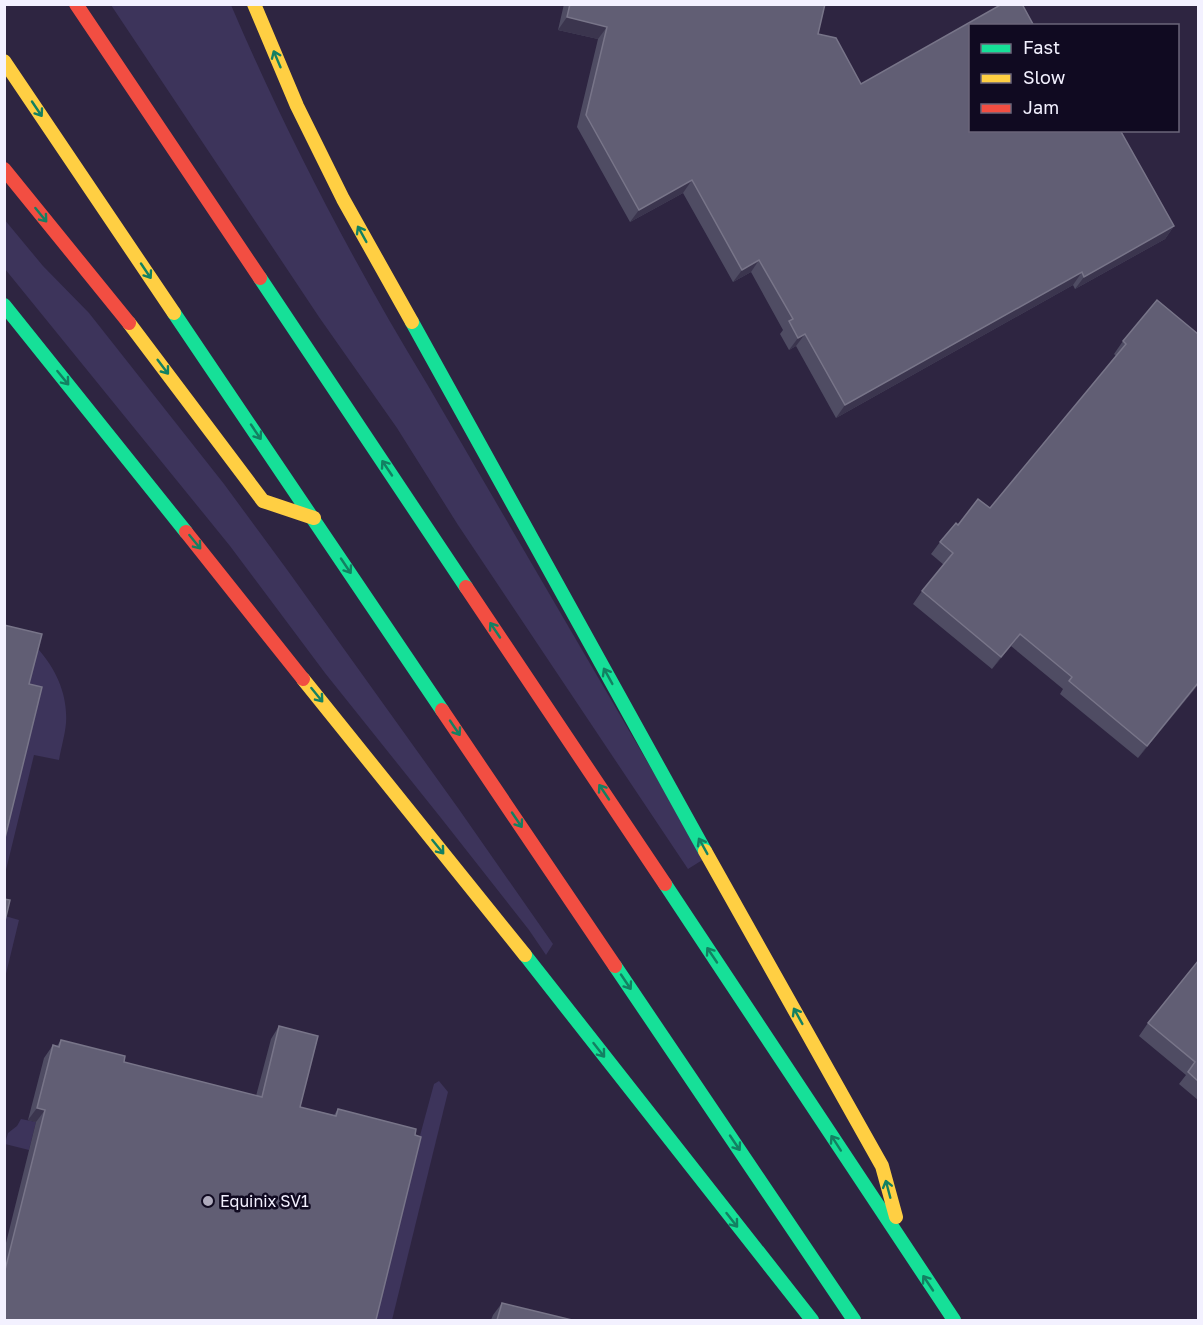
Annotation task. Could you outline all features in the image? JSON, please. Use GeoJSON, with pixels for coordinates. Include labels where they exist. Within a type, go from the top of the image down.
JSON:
{"type":"FeatureCollection","features":[{"type":"Feature","properties":{"kind":"highway"},"geometry":{"type":"LineString","coordinates":[[76,4],[954,1320]]}},
{"type":"Feature","properties":{"kind":"highway"},"geometry":{"type":"LineString","coordinates":[[254,4],[297,105],[343,199],[882,1166],[903,1245]]}},
{"type":"Feature","properties":{"kind":"highway"},"geometry":{"type":"LineString","coordinates":[[4,61],[854,1320]]}},
{"type":"Feature","properties":{"kind":"highway"},"geometry":{"type":"LineString","coordinates":[[4,169],[135,330],[263,501],[314,518]]}},
{"type":"Feature","properties":{"kind":"highway"},"geometry":{"type":"LineString","coordinates":[[4,305],[550,987],[812,1320]]}},
{"type":"Feature","properties":{"kind":"highway"},"geometry":{"type":"LineString","coordinates":[[4,313],[26,332]]}},
{"type":"Feature","properties":{"kind":"shaded area"},"geometry":{"type":"Polygon","coordinates":[[[111,5],[231,5],[298,150],[373,292],[704,859],[688,869],[458,525],[397,428],[319,317],[111,5]]]}},
{"type":"Feature","properties":{"kind":"shaded area"},"geometry":{"type":"Polygon","coordinates":[[[4,219],[43,266],[89,313],[224,484],[458,808],[553,944],[546,955],[529,930],[325,673],[230,546],[5,269],[4,219]]]}},
{"type":"Feature","properties":{"kind":"shaded area"},"geometry":{"type":"Polygon","coordinates":[[[38,649],[60,683],[65,702],[65,728],[59,760],[34,755],[5,874],[5,818],[21,696],[38,649]]]}},
{"type":"Feature","properties":{"kind":"shaded area"},"geometry":{"type":"Polygon","coordinates":[[[5,916],[19,920],[5,978],[5,916]]]}},
{"type":"Feature","properties":{"kind":"shaded area"},"geometry":{"type":"Polygon","coordinates":[[[439,1081],[448,1092],[392,1320],[370,1320],[434,1084],[439,1081]]]}},
{"type":"Feature","properties":{"kind":"shaded area"},"geometry":{"type":"Polygon","coordinates":[[[21,1119],[36,1122],[29,1150],[5,1144],[8,1133],[17,1126],[21,1119]]]}},
{"type":"Feature","properties":{"kind":"building"},"geometry":{"type":"Polygon","coordinates":[[[570,4],[825,4],[818,34],[836,38],[861,84],[1002,4],[1022,4],[1033,24],[969,24],[969,132],[1121,132],[1174,226],[1084,277],[1082,272],[845,405],[805,334],[798,338],[789,321],[793,319],[759,260],[742,270],[692,180],[639,210],[586,115],[607,27],[567,17],[570,4]]]}},
{"type":"Feature","properties":{"kind":"building"},"geometry":{"type":"Polygon","coordinates":[[[1157,300],[1198,334],[1198,683],[1147,746],[1069,681],[1072,677],[1020,634],[1001,657],[922,591],[953,553],[940,542],[956,523],[958,525],[978,499],[990,508],[1126,344],[1123,341],[1157,300]]]}},
{"type":"Feature","properties":{"kind":"building"},"geometry":{"type":"Polygon","coordinates":[[[4,625],[42,634],[29,684],[42,687],[4,842],[4,625]]]}},
{"type":"Feature","properties":{"kind":"building"},"geometry":{"type":"Polygon","coordinates":[[[4,899],[10,900],[4,925],[4,899]]]}},
{"type":"Feature","properties":{"kind":"building"},"geometry":{"type":"Polygon","coordinates":[[[1198,961],[1198,1081],[1188,1072],[1195,1062],[1148,1023],[1198,961]]]}},
{"type":"Feature","properties":{"kind":"building","name":"Equinix SV1"},"geometry":{"type":"Polygon","coordinates":[[[279,1026],[318,1036],[300,1107],[336,1116],[338,1109],[416,1129],[415,1135],[421,1137],[376,1320],[4,1320],[4,1274],[45,1110],[37,1108],[53,1045],[59,1047],[61,1040],[125,1056],[124,1062],[262,1097],[279,1026]]]}},
{"type":"Feature","properties":{"kind":"building"},"geometry":{"type":"Polygon","coordinates":[[[502,1303],[572,1320],[497,1320],[502,1303]]]}},
{"type":"Feature","properties":{"kind":"traffic: fast"},"geometry":{"type":"LineString","coordinates":[[260,278],[466,587]]}},
{"type":"Feature","properties":{"kind":"traffic: fast"},"geometry":{"type":"LineString","coordinates":[[4,305],[186,532]]}},
{"type":"Feature","properties":{"kind":"traffic: fast"},"geometry":{"type":"LineString","coordinates":[[174,313],[442,710]]}},
{"type":"Feature","properties":{"kind":"traffic: fast"},"geometry":{"type":"LineString","coordinates":[[412,322],[705,851]]}},
{"type":"Feature","properties":{"kind":"traffic: fast"},"geometry":{"type":"LineString","coordinates":[[665,884],[954,1320]]}},
{"type":"Feature","properties":{"kind":"traffic: fast"},"geometry":{"type":"LineString","coordinates":[[525,955],[812,1320]]}},
{"type":"Feature","properties":{"kind":"traffic: fast"},"geometry":{"type":"LineString","coordinates":[[615,966],[854,1320]]}},
{"type":"Feature","properties":{"kind":"traffic: slow"},"geometry":{"type":"LineString","coordinates":[[254,4],[297,106],[343,199],[412,322]]}},
{"type":"Feature","properties":{"kind":"traffic: slow"},"geometry":{"type":"LineString","coordinates":[[4,61],[174,313]]}},
{"type":"Feature","properties":{"kind":"traffic: slow"},"geometry":{"type":"LineString","coordinates":[[129,323],[263,501],[314,518]]}},
{"type":"Feature","properties":{"kind":"traffic: slow"},"geometry":{"type":"LineString","coordinates":[[303,679],[525,955]]}},
{"type":"Feature","properties":{"kind":"traffic: slow"},"geometry":{"type":"LineString","coordinates":[[705,851],[882,1166],[896,1217]]}},
{"type":"Feature","properties":{"kind":"traffic: jam"},"geometry":{"type":"LineString","coordinates":[[76,4],[260,278]]}},
{"type":"Feature","properties":{"kind":"traffic: jam"},"geometry":{"type":"LineString","coordinates":[[4,169],[129,323]]}},
{"type":"Feature","properties":{"kind":"traffic: jam"},"geometry":{"type":"LineString","coordinates":[[186,532],[303,679]]}},
{"type":"Feature","properties":{"kind":"traffic: jam"},"geometry":{"type":"LineString","coordinates":[[466,587],[665,884]]}},
{"type":"Feature","properties":{"kind":"traffic: jam"},"geometry":{"type":"LineString","coordinates":[[442,710],[615,966]]}},
{"type":"Feature","properties":{"kind":"place","name":"Equinix SV1"},"geometry":{"type":"Point","coordinates":[208,1201]}}]}
